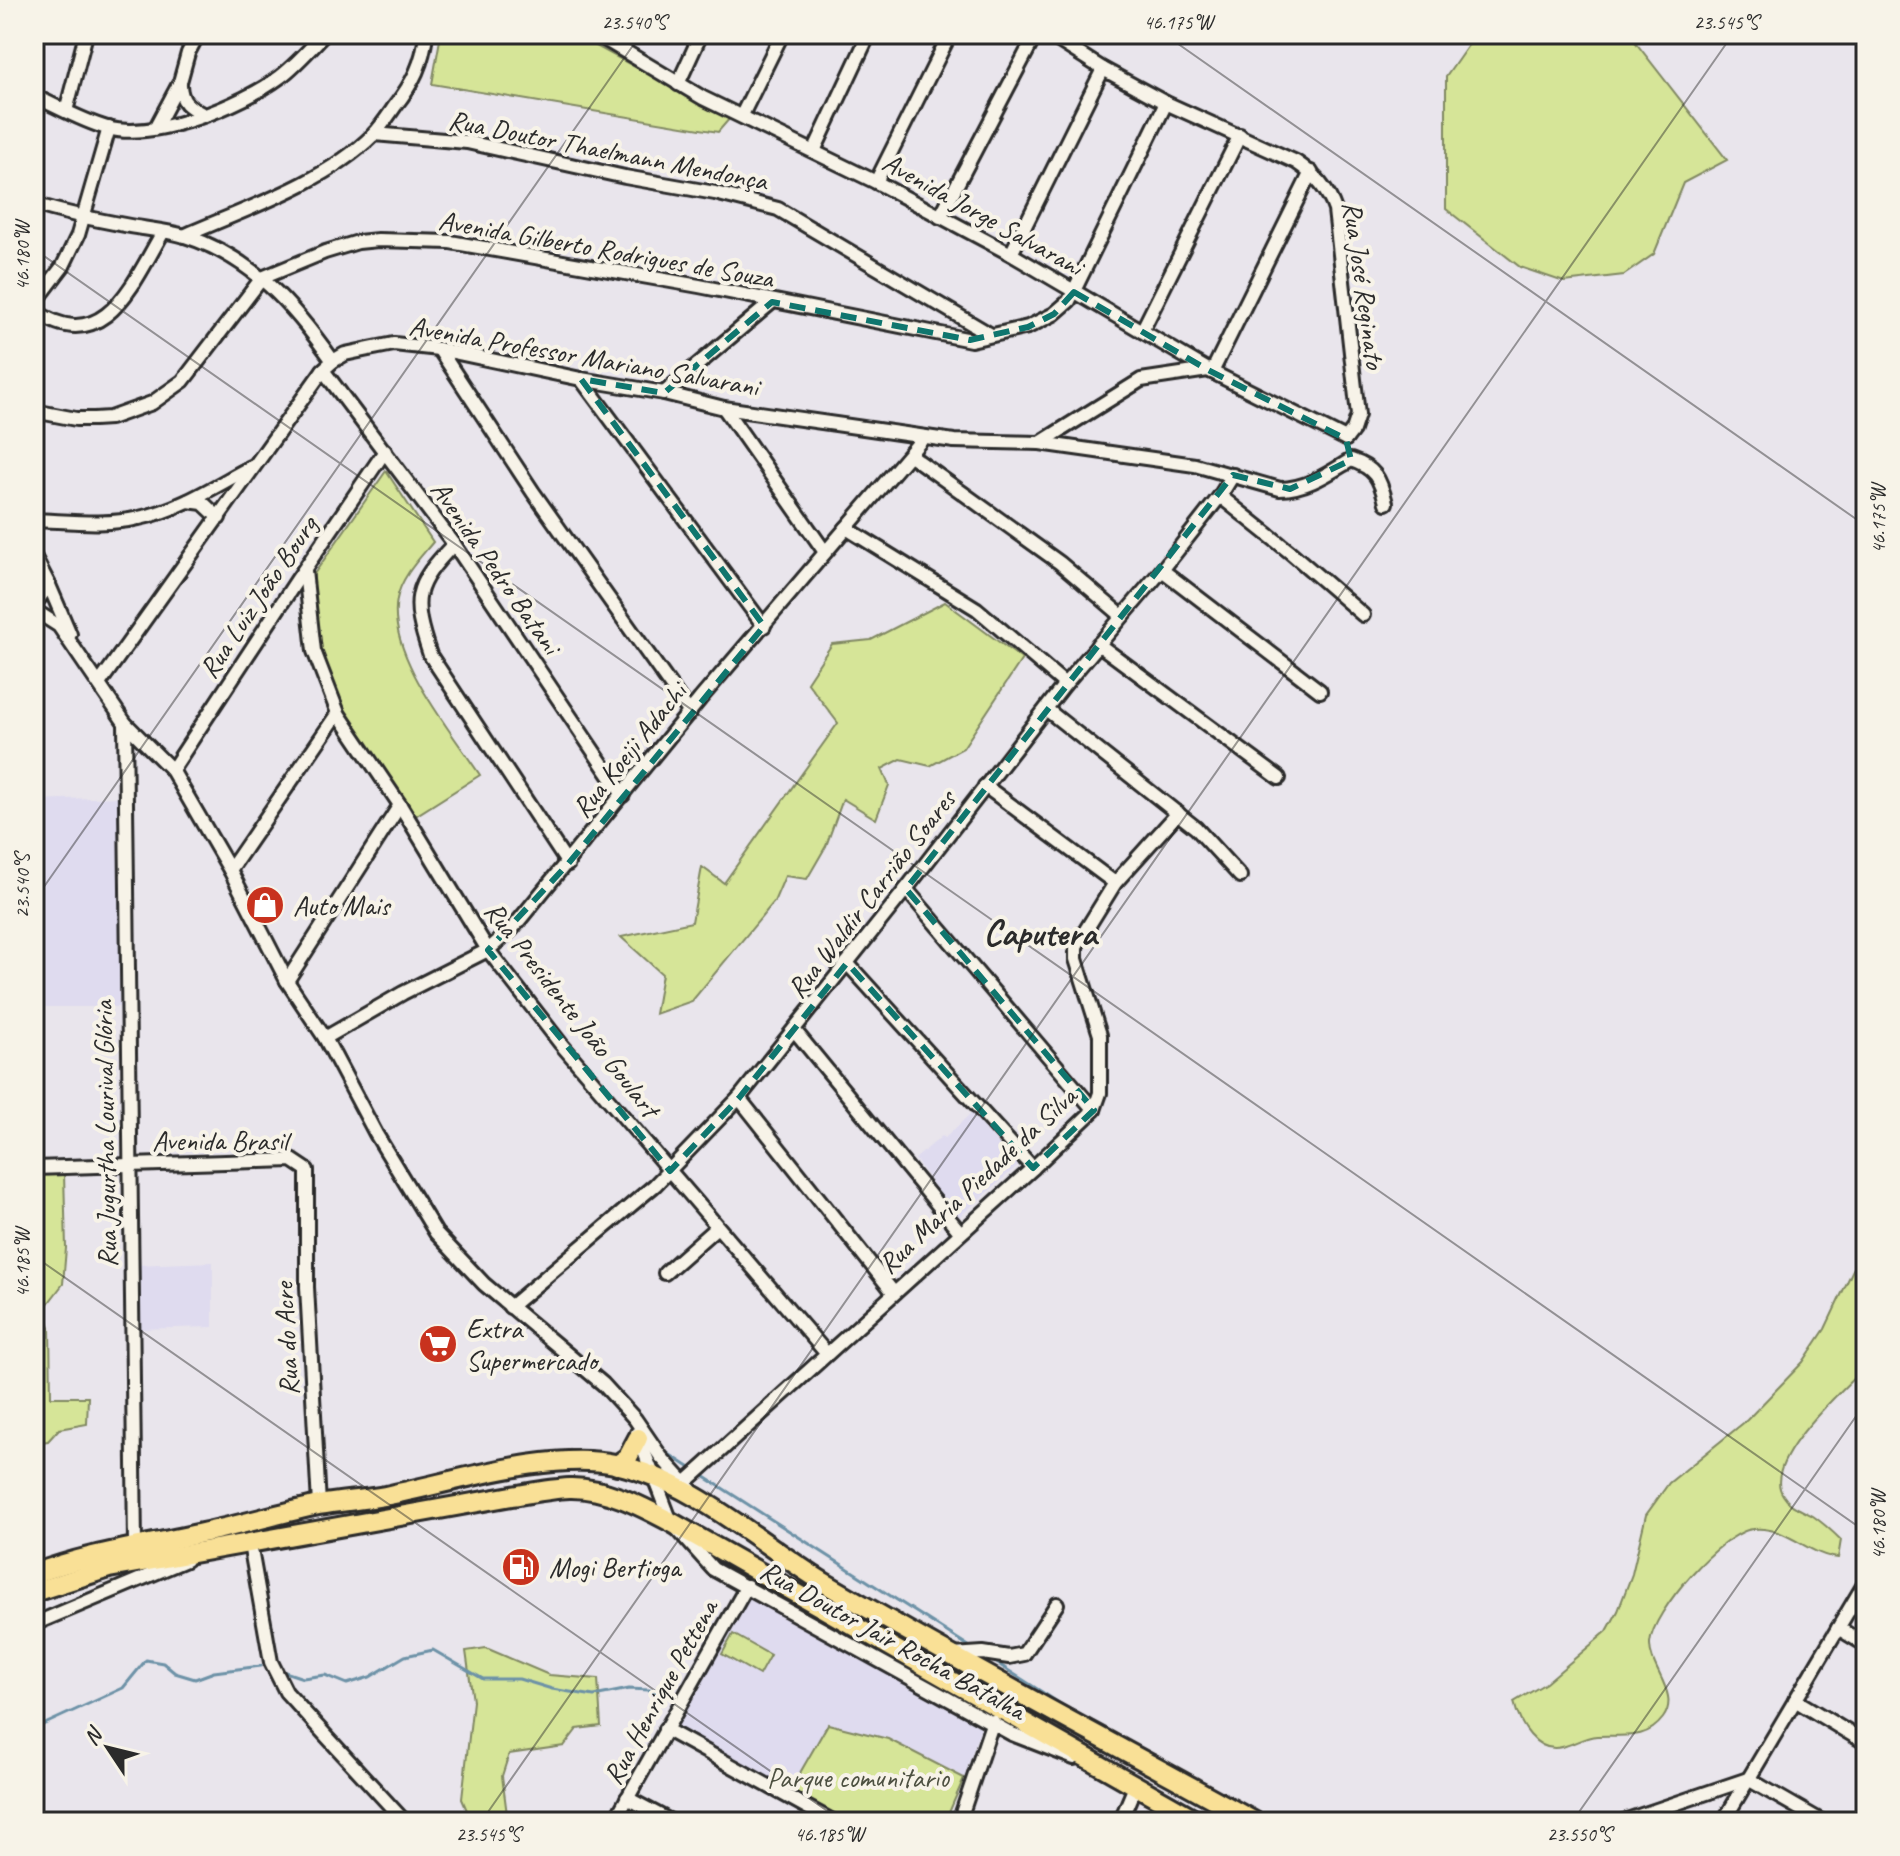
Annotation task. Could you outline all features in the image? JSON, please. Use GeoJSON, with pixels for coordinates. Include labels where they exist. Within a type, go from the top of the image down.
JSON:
{"type":"FeatureCollection","features":[{"type":"Feature","properties":{"kind":"main road"},"geometry":{"type":"LineString","coordinates":[[617,1465],[628,1457],[636,1429]]}},
{"type":"Feature","properties":{"kind":"main road"},"geometry":{"type":"LineString","coordinates":[[34,1574],[135,1545],[200,1534],[319,1505],[385,1495],[494,1472],[570,1461],[617,1465],[655,1478],[698,1499],[820,1579],[1255,1822]]}},
{"type":"Feature","properties":{"kind":"main road"},"geometry":{"type":"LineString","coordinates":[[485,1501],[477,1496],[476,1488],[494,1472]]}},
{"type":"Feature","properties":{"kind":"main road"},"geometry":{"type":"LineString","coordinates":[[34,1592],[109,1568],[485,1501],[572,1488],[610,1495],[638,1504],[671,1522],[1200,1822]]}},
{"type":"Feature","properties":{"kind":"street"},"geometry":{"type":"LineString","coordinates":[[66,111],[86,34]]}},
{"type":"Feature","properties":{"kind":"street"},"geometry":{"type":"LineString","coordinates":[[156,127],[180,82],[188,53],[198,34]]}},
{"type":"Feature","properties":{"kind":"street"},"geometry":{"type":"LineString","coordinates":[[34,96],[109,128],[131,130],[156,127],[204,115],[261,90],[283,75],[324,34]]}},
{"type":"Feature","properties":{"kind":"street"},"geometry":{"type":"LineString","coordinates":[[184,236],[308,180],[348,156],[374,134],[418,74],[426,34]]}},
{"type":"Feature","properties":{"kind":"street","name":"Avenida Jorge Salvarani"},"geometry":{"type":"LineString","coordinates":[[596,34],[614,39],[678,84],[876,182],[1011,254],[1210,371],[1346,439]]}},
{"type":"Feature","properties":{"kind":"street"},"geometry":{"type":"LineString","coordinates":[[678,84],[701,34]]}},
{"type":"Feature","properties":{"kind":"street"},"geometry":{"type":"LineString","coordinates":[[742,115],[782,34]]}},
{"type":"Feature","properties":{"kind":"street"},"geometry":{"type":"LineString","coordinates":[[814,151],[869,34]]}},
{"type":"Feature","properties":{"kind":"street"},"geometry":{"type":"LineString","coordinates":[[876,182],[950,34]]}},
{"type":"Feature","properties":{"kind":"street"},"geometry":{"type":"LineString","coordinates":[[940,217],[1036,34]]}},
{"type":"Feature","properties":{"kind":"street","name":"Rua José Reginato"},"geometry":{"type":"LineString","coordinates":[[1048,34],[1103,69],[1166,103],[1296,162],[1311,172],[1326,191],[1335,210],[1358,415],[1346,439]]}},
{"type":"Feature","properties":{"kind":"street"},"geometry":{"type":"LineString","coordinates":[[1011,254],[1103,69]]}},
{"type":"Feature","properties":{"kind":"street"},"geometry":{"type":"LineString","coordinates":[[180,82],[184,102],[204,115]]}},
{"type":"Feature","properties":{"kind":"street"},"geometry":{"type":"LineString","coordinates":[[1074,292],[1166,103]]}},
{"type":"Feature","properties":{"kind":"street"},"geometry":{"type":"LineString","coordinates":[[34,304],[63,266],[83,218],[109,128]]}},
{"type":"Feature","properties":{"kind":"street","name":"Rua Doutor Thaelmann Mendonça"},"geometry":{"type":"LineString","coordinates":[[374,134],[467,142],[778,209],[991,335]]}},
{"type":"Feature","properties":{"kind":"street"},"geometry":{"type":"LineString","coordinates":[[1142,331],[1240,135]]}},
{"type":"Feature","properties":{"kind":"street"},"geometry":{"type":"LineString","coordinates":[[1040,443],[1141,380],[1210,371],[1311,172]]}},
{"type":"Feature","properties":{"kind":"street","name":"Avenida Pedro Batani"},"geometry":{"type":"LineString","coordinates":[[34,204],[83,218],[184,236],[239,262],[291,305],[385,451],[454,544],[623,795]]}},
{"type":"Feature","properties":{"kind":"street"},"geometry":{"type":"LineString","coordinates":[[34,310],[73,327],[98,321],[113,312],[163,232]]}},
{"type":"Feature","properties":{"kind":"street","name":"Avenida Gilberto Rodrigues de Souza"},"geometry":{"type":"LineString","coordinates":[[262,278],[358,242],[390,239],[450,242],[699,286],[968,340],[1028,327],[1054,314],[1074,292]]}},
{"type":"Feature","properties":{"kind":"street"},"geometry":{"type":"LineString","coordinates":[[34,411],[94,419],[140,409],[160,399],[183,381],[262,278]]}},
{"type":"Feature","properties":{"kind":"street"},"geometry":{"type":"LineString","coordinates":[[664,393],[772,302]]}},
{"type":"Feature","properties":{"kind":"street","name":"Avenida Professor Mariano Salvarani"},"geometry":{"type":"LineString","coordinates":[[328,366],[345,354],[394,344],[439,349],[664,393],[724,408],[954,441],[1040,443],[1195,465],[1280,489],[1290,489],[1319,479],[1351,460]]}},
{"type":"Feature","properties":{"kind":"street"},"geometry":{"type":"LineString","coordinates":[[439,349],[533,492],[690,713]]}},
{"type":"Feature","properties":{"kind":"street"},"geometry":{"type":"LineString","coordinates":[[99,684],[328,366]]}},
{"type":"Feature","properties":{"kind":"street"},"geometry":{"type":"LineString","coordinates":[[581,379],[764,626]]}},
{"type":"Feature","properties":{"kind":"street"},"geometry":{"type":"LineString","coordinates":[[724,408],[825,552]]}},
{"type":"Feature","properties":{"kind":"street","name":"Rua Koeiji Adachi"},"geometry":{"type":"LineString","coordinates":[[325,1038],[403,993],[488,950],[512,929],[924,437]]}},
{"type":"Feature","properties":{"kind":"street"},"geometry":{"type":"LineString","coordinates":[[1346,439],[1351,460],[1365,464],[1377,473],[1386,503]]}},
{"type":"Feature","properties":{"kind":"street","name":"Rua Luiz João Bourg"},"geometry":{"type":"LineString","coordinates":[[172,770],[385,451]]}},
{"type":"Feature","properties":{"kind":"street"},"geometry":{"type":"LineString","coordinates":[[910,455],[1060,563],[1122,616]]}},
{"type":"Feature","properties":{"kind":"street"},"geometry":{"type":"LineString","coordinates":[[34,520],[118,522],[163,511],[255,465]]}},
{"type":"Feature","properties":{"kind":"street","name":"Rua Waldir Carrião Soares"},"geometry":{"type":"LineString","coordinates":[[510,1307],[670,1171],[739,1098],[795,1031],[1065,684],[1162,570],[1233,475]]}},
{"type":"Feature","properties":{"kind":"street"},"geometry":{"type":"LineString","coordinates":[[1220,496],[1363,615]]}},
{"type":"Feature","properties":{"kind":"street"},"geometry":{"type":"LineString","coordinates":[[186,501],[203,503],[219,518]]}},
{"type":"Feature","properties":{"kind":"street"},"geometry":{"type":"LineString","coordinates":[[846,528],[977,609],[1065,684]]}},
{"type":"Feature","properties":{"kind":"street"},"geometry":{"type":"LineString","coordinates":[[454,544],[422,580],[419,615],[430,655],[568,864]]}},
{"type":"Feature","properties":{"kind":"street"},"geometry":{"type":"LineString","coordinates":[[34,556],[64,616],[73,645]]}},
{"type":"Feature","properties":{"kind":"street"},"geometry":{"type":"LineString","coordinates":[[1162,570],[1320,691]]}},
{"type":"Feature","properties":{"kind":"street","name":"Rua Presidente João Goulart"},"geometry":{"type":"LineString","coordinates":[[305,571],[314,651],[338,713],[400,805],[488,950],[561,1044],[827,1354]]}},
{"type":"Feature","properties":{"kind":"street"},"geometry":{"type":"LineString","coordinates":[[49,585],[34,608],[55,622],[125,723],[172,770],[230,870],[287,981],[325,1038],[376,1134],[436,1233],[510,1307],[603,1384],[636,1429],[698,1499]]}},
{"type":"Feature","properties":{"kind":"street"},"geometry":{"type":"LineString","coordinates":[[1098,644],[1279,778]]}},
{"type":"Feature","properties":{"kind":"street"},"geometry":{"type":"LineString","coordinates":[[1046,709],[1196,828],[1240,876]]}},
{"type":"Feature","properties":{"kind":"street"},"geometry":{"type":"LineString","coordinates":[[230,870],[338,713]]}},
{"type":"Feature","properties":{"kind":"street","name":"Rua Jugurtha Lourival Glória"},"geometry":{"type":"LineString","coordinates":[[125,723],[135,1545]]}},
{"type":"Feature","properties":{"kind":"street"},"geometry":{"type":"LineString","coordinates":[[985,786],[1115,883]]}},
{"type":"Feature","properties":{"kind":"street"},"geometry":{"type":"LineString","coordinates":[[287,981],[400,805]]}},
{"type":"Feature","properties":{"kind":"street","name":"Rua Maria Piedade da Silva"},"geometry":{"type":"LineString","coordinates":[[685,1483],[1094,1110],[1100,1093],[1100,1035],[1076,959],[1076,946],[1115,883],[1178,813]]}},
{"type":"Feature","properties":{"kind":"street"},"geometry":{"type":"LineString","coordinates":[[906,889],[1094,1110]]}},
{"type":"Feature","properties":{"kind":"street"},"geometry":{"type":"LineString","coordinates":[[847,963],[1033,1168]]}},
{"type":"Feature","properties":{"kind":"street"},"geometry":{"type":"LineString","coordinates":[[795,1031],[960,1232]]}},
{"type":"Feature","properties":{"kind":"street"},"geometry":{"type":"LineString","coordinates":[[739,1098],[893,1292]]}},
{"type":"Feature","properties":{"kind":"street","name":"Avenida Brasil"},"geometry":{"type":"LineString","coordinates":[[34,1168],[292,1160],[307,1170]]}},
{"type":"Feature","properties":{"kind":"street","name":"Rua do Acre"},"geometry":{"type":"LineString","coordinates":[[307,1170],[307,1287],[319,1505]]}},
{"type":"Feature","properties":{"kind":"street"},"geometry":{"type":"LineString","coordinates":[[665,1273],[717,1227]]}},
{"type":"Feature","properties":{"kind":"street"},"geometry":{"type":"LineString","coordinates":[[636,1429],[671,1522]]}},
{"type":"Feature","properties":{"kind":"street","name":"Rua Doutor Jair Rocha Batalha"},"geometry":{"type":"LineString","coordinates":[[671,1522],[713,1569],[1027,1741],[1111,1770]]}},
{"type":"Feature","properties":{"kind":"street"},"geometry":{"type":"LineString","coordinates":[[250,1544],[276,1677],[286,1692],[405,1822]]}},
{"type":"Feature","properties":{"kind":"street"},"geometry":{"type":"LineString","coordinates":[[34,1624],[203,1552]]}},
{"type":"Feature","properties":{"kind":"street"},"geometry":{"type":"LineString","coordinates":[[1723,1822],[1866,1581]]}},
{"type":"Feature","properties":{"kind":"street","name":"Rua Henrique Pettena"},"geometry":{"type":"LineString","coordinates":[[614,1822],[747,1586]]}},
{"type":"Feature","properties":{"kind":"street"},"geometry":{"type":"LineString","coordinates":[[953,1655],[983,1653],[1009,1657],[1024,1654],[1057,1604]]}},
{"type":"Feature","properties":{"kind":"street"},"geometry":{"type":"LineString","coordinates":[[1838,1628],[1866,1645]]}},
{"type":"Feature","properties":{"kind":"street"},"geometry":{"type":"LineString","coordinates":[[1795,1700],[1866,1743]]}},
{"type":"Feature","properties":{"kind":"street"},"geometry":{"type":"LineString","coordinates":[[959,1822],[993,1721]]}},
{"type":"Feature","properties":{"kind":"street"},"geometry":{"type":"LineString","coordinates":[[665,1729],[834,1822]]}},
{"type":"Feature","properties":{"kind":"street"},"geometry":{"type":"LineString","coordinates":[[1621,1822],[1748,1779],[1823,1822]]}},
{"type":"Feature","properties":{"kind":"street"},"geometry":{"type":"LineString","coordinates":[[1120,1822],[1136,1784]]}},
{"type":"Feature","properties":{"kind":"street"},"geometry":{"type":"LineString","coordinates":[[627,1798],[672,1822]]}},
{"type":"Feature","properties":{"kind":"highlighted area"},"geometry":{"type":"Polygon","coordinates":[[[1074,292],[1208,370],[1346,439],[1351,460],[1290,489],[1233,475],[906,889],[1094,1110],[1033,1168],[847,963],[739,1098],[670,1171],[488,950],[568,864],[764,626],[581,379],[664,393],[772,302],[970,340],[1028,327],[1054,314],[1074,292]]]}},
{"type":"Feature","properties":{"kind":"shaded area"},"geometry":{"type":"Polygon","coordinates":[[[120,797],[119,1007],[34,1007],[34,800],[120,797]]]}},
{"type":"Feature","properties":{"kind":"shaded area"},"geometry":{"type":"Polygon","coordinates":[[[971,1113],[1011,1159],[1017,1157],[1022,1162],[957,1219],[915,1159],[942,1136],[945,1138],[971,1113]]]}},
{"type":"Feature","properties":{"kind":"shaded area"},"geometry":{"type":"Polygon","coordinates":[[[213,1262],[213,1327],[135,1329],[135,1265],[213,1262]]]}},
{"type":"Feature","properties":{"kind":"shaded area"},"geometry":{"type":"Polygon","coordinates":[[[750,1596],[981,1726],[964,1778],[888,1739],[789,1792],[673,1728],[750,1596]]]}},
{"type":"Feature","properties":{"kind":"green space"},"geometry":{"type":"Polygon","coordinates":[[[441,34],[574,34],[730,118],[718,132],[432,84],[441,34]]]}},
{"type":"Feature","properties":{"kind":"green space"},"geometry":{"type":"Polygon","coordinates":[[[1476,34],[1629,34],[1727,160],[1683,183],[1654,254],[1624,275],[1564,282],[1520,267],[1446,209],[1446,77],[1476,34]]]}},
{"type":"Feature","properties":{"kind":"green space"},"geometry":{"type":"Polygon","coordinates":[[[386,471],[433,542],[411,569],[399,591],[396,621],[401,644],[424,691],[480,775],[412,818],[350,721],[314,639],[314,574],[386,471]]]}},
{"type":"Feature","properties":{"kind":"green space"},"geometry":{"type":"Polygon","coordinates":[[[945,602],[1022,659],[963,748],[930,766],[901,759],[882,769],[889,785],[876,819],[843,799],[826,846],[807,879],[785,876],[774,902],[692,1001],[655,1014],[662,974],[621,937],[692,922],[702,867],[724,883],[838,723],[807,682],[832,644],[871,640],[945,602]]]}},
{"type":"Feature","properties":{"kind":"green space"},"geometry":{"type":"Polygon","coordinates":[[[64,1174],[66,1248],[63,1284],[44,1309],[50,1327],[51,1397],[88,1397],[87,1424],[59,1429],[48,1441],[34,1443],[34,1176],[64,1174]]]}},
{"type":"Feature","properties":{"kind":"green space"},"geometry":{"type":"Polygon","coordinates":[[[1866,1242],[1866,1366],[1808,1426],[1783,1464],[1779,1481],[1783,1495],[1789,1502],[1817,1519],[1841,1540],[1838,1558],[1816,1552],[1776,1531],[1753,1529],[1740,1533],[1707,1558],[1675,1594],[1654,1629],[1651,1653],[1668,1700],[1668,1709],[1656,1726],[1641,1734],[1592,1737],[1562,1747],[1544,1746],[1530,1735],[1514,1702],[1546,1683],[1607,1631],[1632,1574],[1646,1515],[1669,1483],[1747,1420],[1803,1362],[1825,1329],[1866,1242]]]}},
{"type":"Feature","properties":{"kind":"green space"},"geometry":{"type":"Polygon","coordinates":[[[733,1634],[770,1655],[759,1675],[722,1654],[733,1634]]]}},
{"type":"Feature","properties":{"kind":"green space"},"geometry":{"type":"Polygon","coordinates":[[[486,1648],[549,1675],[598,1679],[601,1726],[577,1729],[564,1746],[509,1754],[502,1776],[508,1822],[472,1822],[462,1799],[473,1701],[466,1651],[486,1648]]]}},
{"type":"Feature","properties":{"kind":"green space","name":"Parque comunitario"},"geometry":{"type":"Polygon","coordinates":[[[828,1724],[888,1739],[964,1778],[945,1822],[850,1822],[789,1792],[828,1724]]]}},
{"type":"Feature","properties":{"kind":"waterway"},"geometry":{"type":"LineString","coordinates":[[661,1449],[695,1471]]}},
{"type":"Feature","properties":{"kind":"waterway"},"geometry":{"type":"LineString","coordinates":[[702,1475],[975,1650]]}},
{"type":"Feature","properties":{"kind":"waterway"},"geometry":{"type":"LineString","coordinates":[[282,1671],[303,1678],[325,1675],[347,1684],[370,1677],[405,1656],[433,1650],[483,1679],[519,1679],[552,1689],[594,1696],[629,1689],[649,1690],[672,1697]]}},
{"type":"Feature","properties":{"kind":"waterway"},"geometry":{"type":"LineString","coordinates":[[34,1729],[123,1688],[146,1660],[163,1663],[175,1673],[195,1679],[214,1672],[261,1666]]}},
{"type":"Feature","properties":{"kind":"waterway"},"geometry":{"type":"LineString","coordinates":[[992,1660],[1073,1712]]}},
{"type":"Feature","properties":{"kind":"waterway"},"geometry":{"type":"LineString","coordinates":[[966,1818],[980,1822]]}},
{"type":"Feature","properties":{"kind":"place","name":"Auto Mais"},"geometry":{"type":"Point","coordinates":[265,905]}},
{"type":"Feature","properties":{"kind":"place","name":"Extra Supermercado"},"geometry":{"type":"Point","coordinates":[438,1344]}},
{"type":"Feature","properties":{"kind":"place","name":"Mogi Bertioga"},"geometry":{"type":"Point","coordinates":[521,1567]}},
{"type":"Feature","properties":{"kind":"district","name":"Caputera"},"geometry":{"type":"Point","coordinates":[1040,933]}}]}
